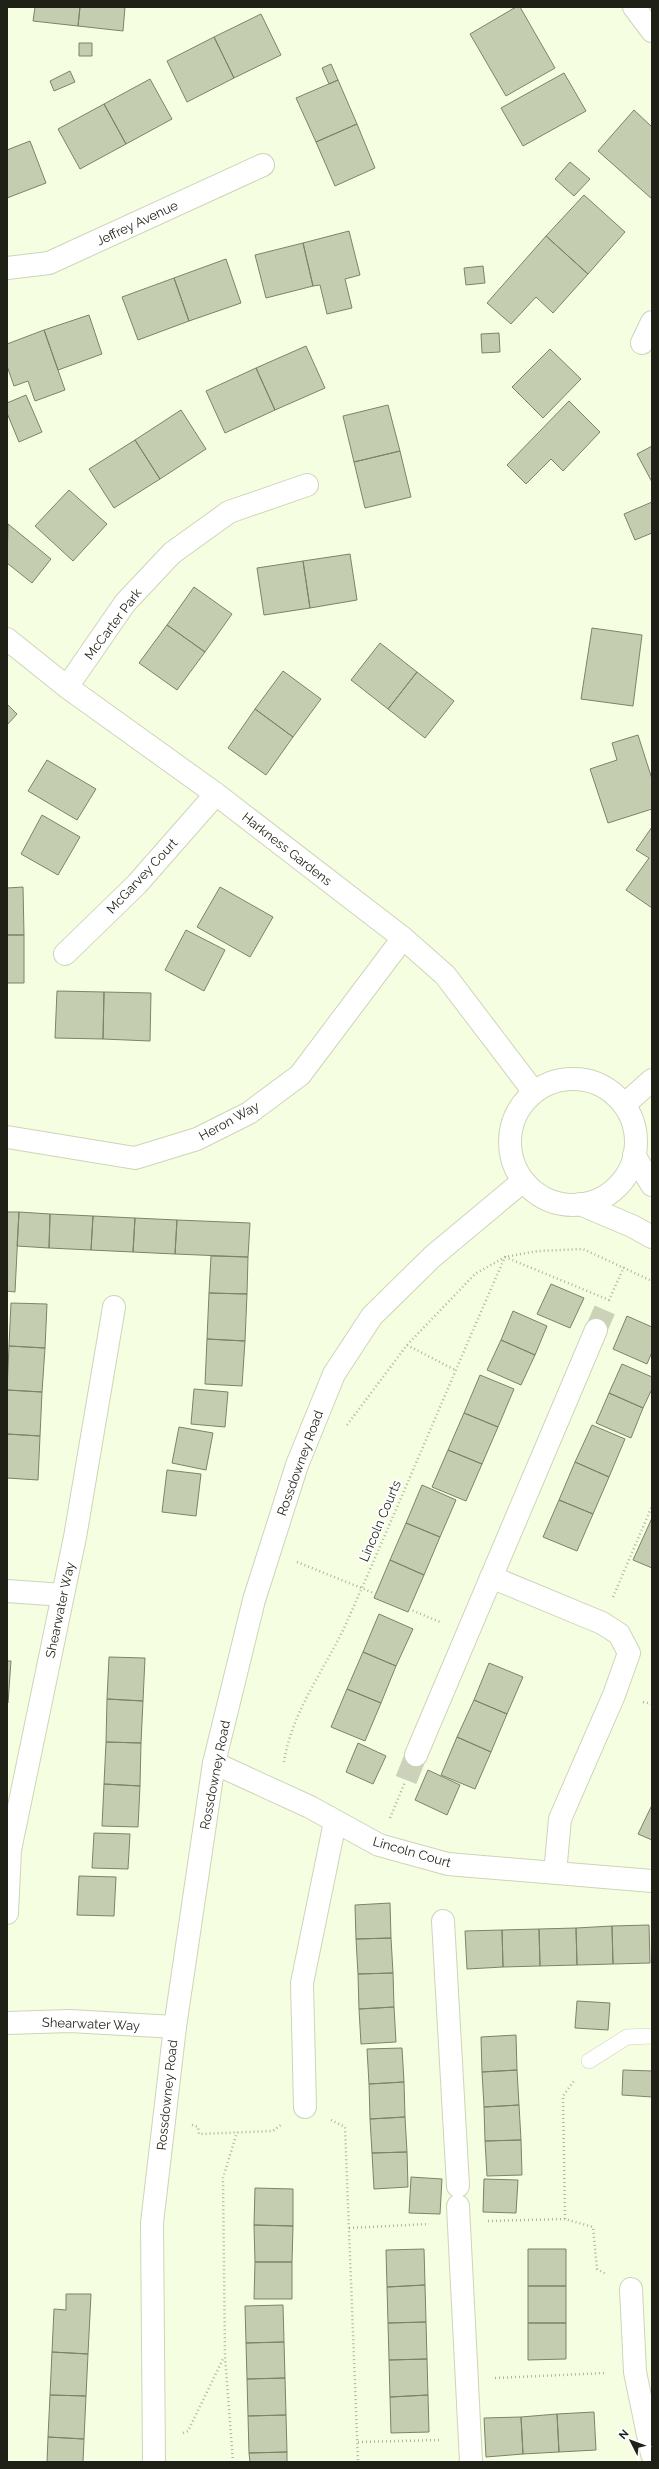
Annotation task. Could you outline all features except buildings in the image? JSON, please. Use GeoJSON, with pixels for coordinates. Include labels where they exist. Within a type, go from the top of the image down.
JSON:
{"type":"FeatureCollection","features":[{"type":"Feature","properties":{"kind":"street"},"geometry":{"type":"LineString","coordinates":[[634,7],[652,31]]}},
{"type":"Feature","properties":{"kind":"street","name":"Jeffrey Avenue"},"geometry":{"type":"LineString","coordinates":[[7,268],[49,263],[263,165]]}},
{"type":"Feature","properties":{"kind":"street"},"geometry":{"type":"LineString","coordinates":[[642,344],[652,322]]}},
{"type":"Feature","properties":{"kind":"street","name":"McCarter Park"},"geometry":{"type":"LineString","coordinates":[[67,687],[126,603],[172,553],[229,512],[307,485]]}},
{"type":"Feature","properties":{"kind":"street","name":"Harkness Gardens"},"geometry":{"type":"LineString","coordinates":[[7,639],[67,687],[216,794],[403,938],[445,975],[534,1092]]}},
{"type":"Feature","properties":{"kind":"street","name":"McGarvey Court"},"geometry":{"type":"LineString","coordinates":[[65,954],[137,884],[216,794]]}},
{"type":"Feature","properties":{"kind":"street","name":"Heron Way"},"geometry":{"type":"LineString","coordinates":[[7,1137],[135,1158],[197,1139],[249,1113],[300,1075],[403,938]]}},
{"type":"Feature","properties":{"kind":"street"},"geometry":{"type":"LineString","coordinates":[[571,1079],[592,1081],[609,1090],[624,1105],[632,1120],[636,1137],[634,1155],[628,1172],[618,1186],[600,1198],[580,1204],[559,1203],[540,1195],[523,1181],[514,1164],[510,1145],[511,1131],[520,1107],[534,1092],[558,1081],[571,1079]]}},
{"type":"Feature","properties":{"kind":"street"},"geometry":{"type":"LineString","coordinates":[[624,1105],[652,1080]]}},
{"type":"Feature","properties":{"kind":"street"},"geometry":{"type":"LineString","coordinates":[[634,1155],[652,1185]]}},
{"type":"Feature","properties":{"kind":"street","name":"Rossdowney Road"},"geometry":{"type":"LineString","coordinates":[[154,2454],[152,2223],[164,2120],[175,2027],[214,1763],[254,1600],[297,1465],[334,1374],[372,1316],[432,1257],[523,1181]]}},
{"type":"Feature","properties":{"kind":"street"},"geometry":{"type":"LineString","coordinates":[[580,1204],[632,1226],[652,1237]]}},
{"type":"Feature","properties":{"kind":"street","name":"Shearwater Way"},"geometry":{"type":"LineString","coordinates":[[7,1913],[9,1850],[64,1595],[114,1307]]}},
{"type":"Feature","properties":{"kind":"street"},"geometry":{"type":"LineString","coordinates":[[416,1755],[596,1330]]}},
{"type":"Feature","properties":{"kind":"street"},"geometry":{"type":"LineString","coordinates":[[491,1577],[602,1623],[619,1634],[629,1653],[614,1695],[560,1819],[555,1873]]}},
{"type":"Feature","properties":{"kind":"street"},"geometry":{"type":"LineString","coordinates":[[7,1591],[64,1595]]}},
{"type":"Feature","properties":{"kind":"street","name":"Lincoln Court"},"geometry":{"type":"LineString","coordinates":[[214,1763],[280,1793],[379,1845],[448,1864],[652,1881]]}},
{"type":"Feature","properties":{"kind":"street"},"geometry":{"type":"LineString","coordinates":[[305,2107],[302,1983],[335,1822]]}},
{"type":"Feature","properties":{"kind":"street"},"geometry":{"type":"LineString","coordinates":[[443,1921],[459,2205],[471,2462]]}},
{"type":"Feature","properties":{"kind":"street","name":"Shearwater Way"},"geometry":{"type":"LineString","coordinates":[[7,2023],[70,2021],[175,2027]]}},
{"type":"Feature","properties":{"kind":"street"},"geometry":{"type":"LineString","coordinates":[[631,2289],[635,2372],[652,2454]]}},
{"type":"Feature","properties":{"kind":"lane"},"geometry":{"type":"LineString","coordinates":[[589,2061],[627,2037],[652,2036]]}},
{"type":"Feature","properties":{"kind":"path"},"geometry":{"type":"LineString","coordinates":[[344,1429],[407,1345],[475,1274],[505,1257],[538,1251],[583,1249],[624,1266],[652,1281]]}},
{"type":"Feature","properties":{"kind":"path"},"geometry":{"type":"LineString","coordinates":[[505,1257],[609,1300],[624,1266]]}},
{"type":"Feature","properties":{"kind":"path","name":"Lincoln Courts"},"geometry":{"type":"LineString","coordinates":[[280,1793],[288,1742],[301,1708],[348,1619],[362,1589],[455,1370],[505,1257]]}},
{"type":"Feature","properties":{"kind":"path"},"geometry":{"type":"LineString","coordinates":[[407,1345],[455,1370]]}},
{"type":"Feature","properties":{"kind":"path"},"geometry":{"type":"LineString","coordinates":[[602,1623],[652,1506]]}},
{"type":"Feature","properties":{"kind":"path"},"geometry":{"type":"LineString","coordinates":[[269,1550],[376,1594]]}},
{"type":"Feature","properties":{"kind":"path"},"geometry":{"type":"LineString","coordinates":[[379,1845],[406,1780]]}},
{"type":"Feature","properties":{"kind":"path"},"geometry":{"type":"LineString","coordinates":[[565,2219],[563,2096],[589,2061]]}},
{"type":"Feature","properties":{"kind":"path"},"geometry":{"type":"LineString","coordinates":[[164,2120],[198,2127],[199,2134],[273,2131],[305,2107],[345,2127],[358,2462]]}},
{"type":"Feature","properties":{"kind":"path"},"geometry":{"type":"LineString","coordinates":[[233,2462],[225,2356],[223,2178],[237,2132]]}},
{"type":"Feature","properties":{"kind":"path"},"geometry":{"type":"LineString","coordinates":[[349,2228],[459,2205],[565,2219],[594,2227],[597,2269],[631,2289]]}},
{"type":"Feature","properties":{"kind":"path"},"geometry":{"type":"LineString","coordinates":[[154,2454],[188,2431],[225,2356]]}},
{"type":"Feature","properties":{"kind":"path"},"geometry":{"type":"LineString","coordinates":[[468,2379],[635,2372]]}},
{"type":"Feature","properties":{"kind":"path"},"geometry":{"type":"LineString","coordinates":[[358,2442],[471,2440]]}},
{"type":"Feature","properties":{"kind":"tunnel"},"geometry":{"type":"LineString","coordinates":[[596,1330],[609,1300]]}},
{"type":"Feature","properties":{"kind":"tunnel"},"geometry":{"type":"LineString","coordinates":[[406,1780],[416,1755]]}}]}
